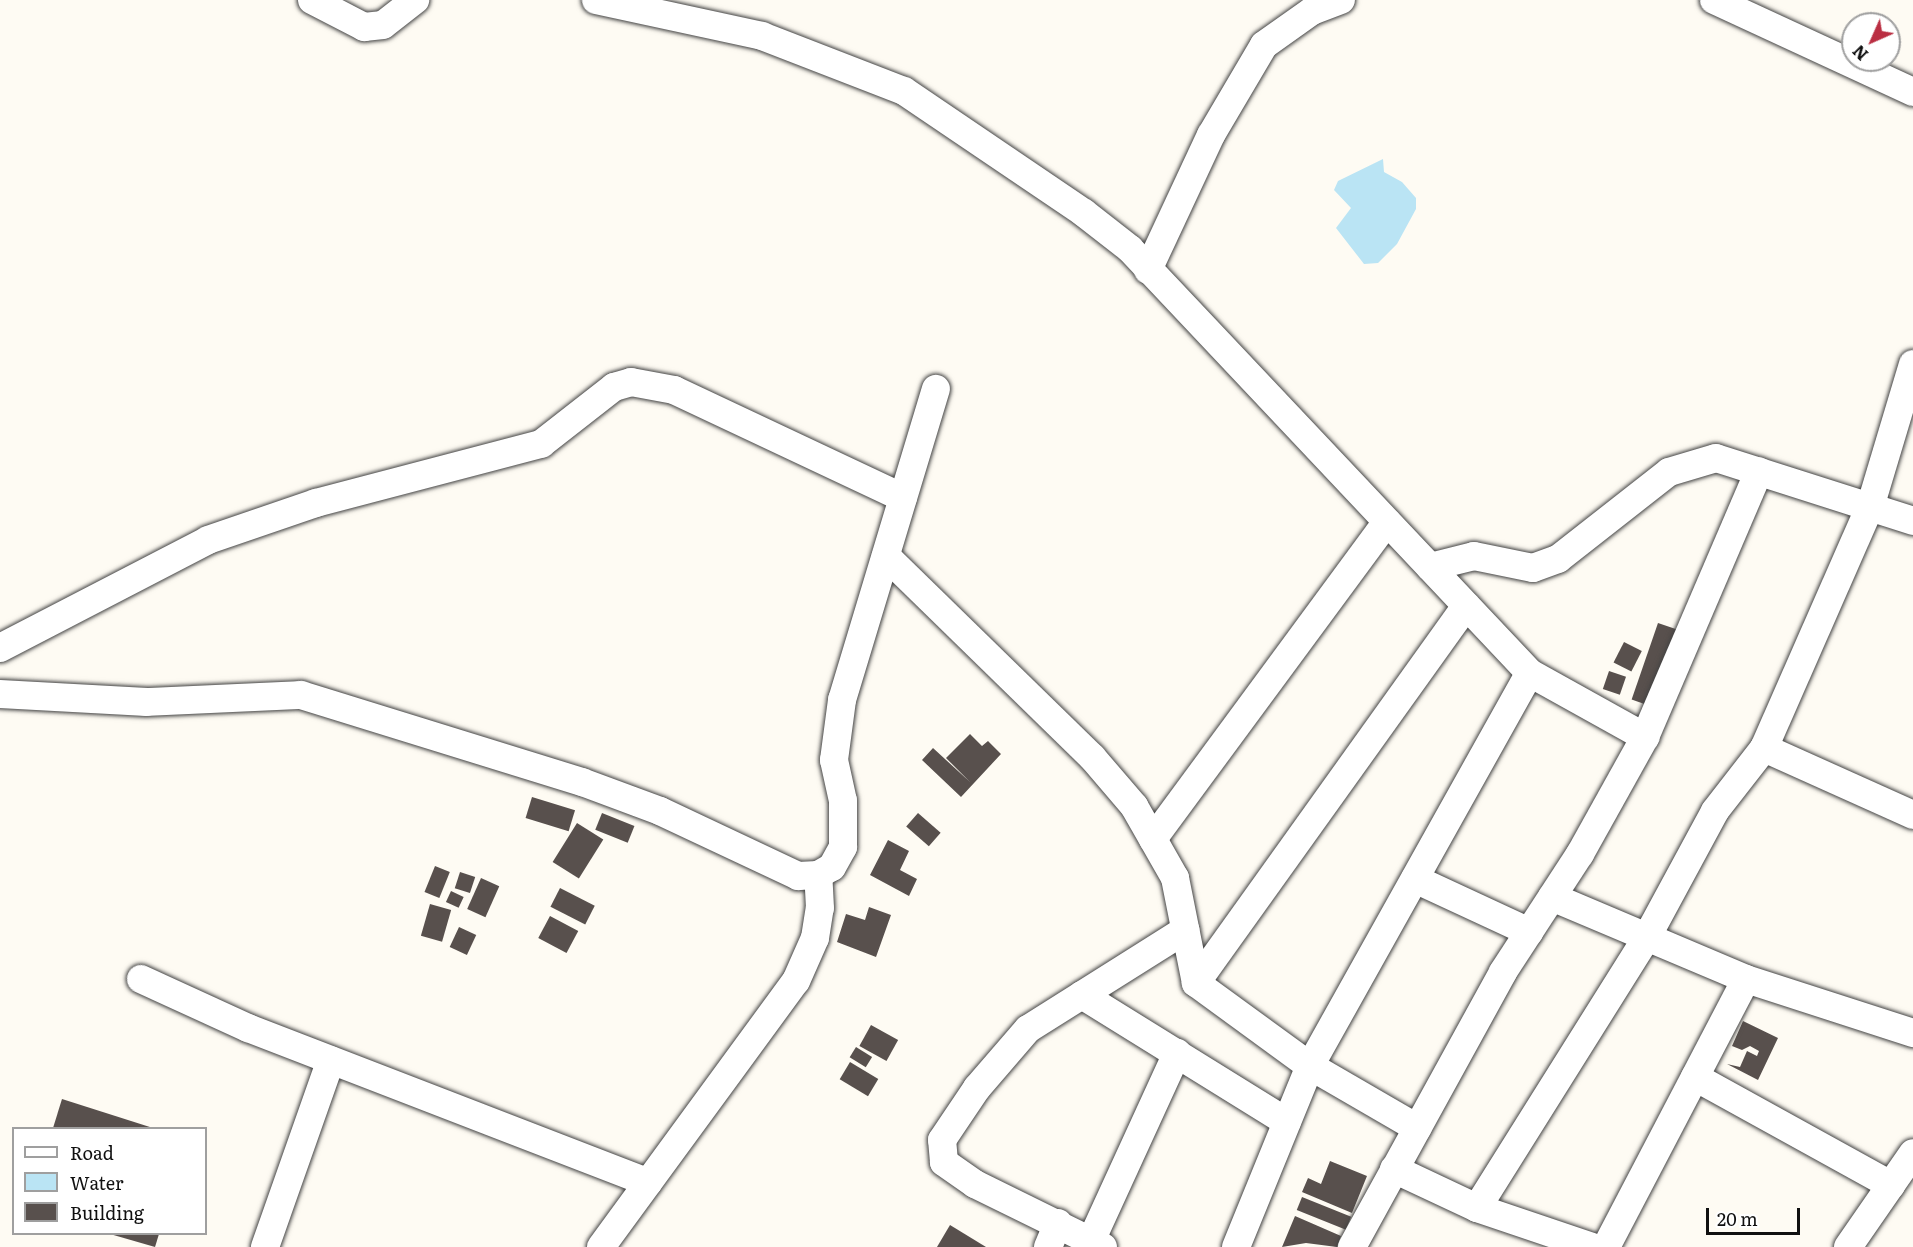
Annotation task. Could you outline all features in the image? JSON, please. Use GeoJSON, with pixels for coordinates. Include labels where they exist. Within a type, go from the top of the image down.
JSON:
{"type":"FeatureCollection","features":[{"type":"Feature","properties":{"kind":"street"},"geometry":{"type":"LineString","coordinates":[[312,0],[364,27],[383,25],[415,0]]}},
{"type":"Feature","properties":{"kind":"street"},"geometry":{"type":"LineString","coordinates":[[596,0],[762,36],[904,91],[1084,213],[1148,270],[1530,673],[1645,737]]}},
{"type":"Feature","properties":{"kind":"street"},"geometry":{"type":"LineString","coordinates":[[1148,270],[1211,135],[1264,45],[1312,11],[1341,0]]}},
{"type":"Feature","properties":{"kind":"street"},"geometry":{"type":"LineString","coordinates":[[1714,0],[1913,92]]}},
{"type":"Feature","properties":{"kind":"street"},"geometry":{"type":"LineString","coordinates":[[1478,1208],[1647,937],[1715,811],[1764,748],[1871,504],[1913,364]]}},
{"type":"Feature","properties":{"kind":"street"},"geometry":{"type":"LineString","coordinates":[[0,648],[208,540],[316,503],[541,444],[614,387],[631,382],[674,390],[903,498]]}},
{"type":"Feature","properties":{"kind":"street"},"geometry":{"type":"LineString","coordinates":[[0,694],[147,702],[301,695],[582,782],[660,811],[798,876],[818,875],[832,867],[843,847],[843,801],[834,760],[842,700],[936,389]]}},
{"type":"Feature","properties":{"kind":"street"},"geometry":{"type":"LineString","coordinates":[[1430,567],[1474,556],[1533,568],[1558,559],[1669,472],[1716,458],[1871,504],[1913,521]]}},
{"type":"Feature","properties":{"kind":"street"},"geometry":{"type":"LineString","coordinates":[[1352,1247],[1529,932],[1552,897],[1645,737],[1759,471]]}},
{"type":"Feature","properties":{"kind":"street"},"geometry":{"type":"LineString","coordinates":[[1153,840],[1387,522]]}},
{"type":"Feature","properties":{"kind":"street"},"geometry":{"type":"LineString","coordinates":[[886,556],[1092,757],[1134,806],[1175,878],[1196,982],[1310,1066],[1417,1128]]}},
{"type":"Feature","properties":{"kind":"street"},"geometry":{"type":"LineString","coordinates":[[1196,982],[1466,606]]}},
{"type":"Feature","properties":{"kind":"street"},"geometry":{"type":"LineString","coordinates":[[1236,1247],[1310,1066],[1530,673]]}},
{"type":"Feature","properties":{"kind":"street"},"geometry":{"type":"LineString","coordinates":[[1764,748],[1913,814]]}},
{"type":"Feature","properties":{"kind":"street"},"geometry":{"type":"LineString","coordinates":[[601,1247],[796,981],[815,938],[820,908],[818,875]]}},
{"type":"Feature","properties":{"kind":"street"},"geometry":{"type":"LineString","coordinates":[[1414,879],[1529,932]]}},
{"type":"Feature","properties":{"kind":"street"},"geometry":{"type":"LineString","coordinates":[[1552,897],[1746,979],[1913,1033]]}},
{"type":"Feature","properties":{"kind":"street"},"geometry":{"type":"LineString","coordinates":[[1177,1053],[1097,1244],[1053,1235],[944,1162],[942,1140],[978,1088],[1028,1029],[1185,930]]}},
{"type":"Feature","properties":{"kind":"street"},"geometry":{"type":"LineString","coordinates":[[141,979],[331,1060],[648,1182]]}},
{"type":"Feature","properties":{"kind":"street"},"geometry":{"type":"LineString","coordinates":[[1606,1247],[1746,979]]}},
{"type":"Feature","properties":{"kind":"street"},"geometry":{"type":"LineString","coordinates":[[1082,995],[1287,1122]]}},
{"type":"Feature","properties":{"kind":"street"},"geometry":{"type":"LineString","coordinates":[[265,1247],[331,1060]]}},
{"type":"Feature","properties":{"kind":"street"},"geometry":{"type":"LineString","coordinates":[[1695,1077],[1892,1185]]}},
{"type":"Feature","properties":{"kind":"street"},"geometry":{"type":"LineString","coordinates":[[1848,1247],[1913,1153]]}},
{"type":"Feature","properties":{"kind":"street"},"geometry":{"type":"LineString","coordinates":[[1394,1169],[1478,1208],[1592,1247]]}},
{"type":"Feature","properties":{"kind":"water"},"geometry":{"type":"Polygon","coordinates":[[[1383,159],[1384,172],[1402,182],[1416,198],[1416,209],[1397,244],[1378,263],[1364,264],[1336,228],[1351,208],[1334,190],[1338,181],[1383,159]]]}},
{"type":"Feature","properties":{"kind":"building"},"geometry":{"type":"Polygon","coordinates":[[[1658,623],[1678,630],[1651,706],[1632,700],[1658,623]]]}},
{"type":"Feature","properties":{"kind":"building"},"geometry":{"type":"Polygon","coordinates":[[[1624,642],[1642,651],[1631,672],[1614,662],[1624,642]]]}},
{"type":"Feature","properties":{"kind":"building"},"geometry":{"type":"Polygon","coordinates":[[[1609,671],[1626,677],[1620,695],[1603,689],[1609,671]]]}},
{"type":"Feature","properties":{"kind":"building"},"geometry":{"type":"Polygon","coordinates":[[[970,734],[982,746],[988,741],[1001,754],[961,797],[922,760],[933,748],[970,782],[946,758],[970,734]]]}},
{"type":"Feature","properties":{"kind":"building"},"geometry":{"type":"Polygon","coordinates":[[[532,797],[575,810],[569,831],[526,818],[532,797]]]}},
{"type":"Feature","properties":{"kind":"building"},"geometry":{"type":"Polygon","coordinates":[[[602,813],[634,826],[628,843],[595,830],[602,813]]]}},
{"type":"Feature","properties":{"kind":"building"},"geometry":{"type":"Polygon","coordinates":[[[918,813],[941,833],[929,846],[906,827],[918,813]]]}},
{"type":"Feature","properties":{"kind":"building"},"geometry":{"type":"Polygon","coordinates":[[[577,823],[603,839],[579,878],[553,862],[577,823]]]}},
{"type":"Feature","properties":{"kind":"building"},"geometry":{"type":"Polygon","coordinates":[[[888,840],[909,851],[900,870],[917,879],[909,896],[870,875],[888,840]]]}},
{"type":"Feature","properties":{"kind":"building"},"geometry":{"type":"Polygon","coordinates":[[[435,866],[450,872],[439,898],[425,892],[435,866]]]}},
{"type":"Feature","properties":{"kind":"building"},"geometry":{"type":"Polygon","coordinates":[[[460,872],[475,877],[470,893],[455,888],[460,872]]]}},
{"type":"Feature","properties":{"kind":"building"},"geometry":{"type":"Polygon","coordinates":[[[481,878],[499,886],[485,917],[467,909],[481,878]]]}},
{"type":"Feature","properties":{"kind":"building"},"geometry":{"type":"Polygon","coordinates":[[[560,888],[595,906],[585,924],[550,907],[560,888]]]}},
{"type":"Feature","properties":{"kind":"building"},"geometry":{"type":"Polygon","coordinates":[[[451,891],[464,897],[459,908],[446,902],[451,891]]]}},
{"type":"Feature","properties":{"kind":"building"},"geometry":{"type":"Polygon","coordinates":[[[430,904],[451,910],[442,942],[421,936],[430,904]]]}},
{"type":"Feature","properties":{"kind":"building"},"geometry":{"type":"Polygon","coordinates":[[[869,907],[891,915],[876,957],[837,942],[846,914],[865,920],[869,907]]]}},
{"type":"Feature","properties":{"kind":"building"},"geometry":{"type":"Polygon","coordinates":[[[550,916],[578,931],[567,953],[538,938],[550,916]]]}},
{"type":"Feature","properties":{"kind":"building"},"geometry":{"type":"Polygon","coordinates":[[[459,927],[476,935],[467,955],[450,947],[459,927]]]}},
{"type":"Feature","properties":{"kind":"building"},"geometry":{"type":"Polygon","coordinates":[[[1743,1021],[1778,1038],[1758,1080],[1727,1064],[1740,1067],[1747,1051],[1757,1056],[1759,1051],[1750,1046],[1742,1050],[1732,1046],[1743,1021]]]}},
{"type":"Feature","properties":{"kind":"building"},"geometry":{"type":"Polygon","coordinates":[[[871,1025],[898,1040],[886,1061],[859,1046],[871,1025]]]}},
{"type":"Feature","properties":{"kind":"building"},"geometry":{"type":"Polygon","coordinates":[[[856,1047],[872,1057],[866,1067],[850,1057],[856,1047]]]}},
{"type":"Feature","properties":{"kind":"building"},"geometry":{"type":"Polygon","coordinates":[[[850,1062],[878,1079],[868,1096],[840,1079],[850,1062]]]}},
{"type":"Feature","properties":{"kind":"building"},"geometry":{"type":"Polygon","coordinates":[[[62,1099],[150,1127],[53,1127],[62,1099]]]}},
{"type":"Feature","properties":{"kind":"building"},"geometry":{"type":"Polygon","coordinates":[[[1330,1161],[1367,1176],[1352,1213],[1302,1192],[1308,1178],[1321,1184],[1330,1161]]]}},
{"type":"Feature","properties":{"kind":"building"},"geometry":{"type":"Polygon","coordinates":[[[1302,1197],[1351,1217],[1346,1230],[1297,1210],[1302,1197]]]}},
{"type":"Feature","properties":{"kind":"building"},"geometry":{"type":"Polygon","coordinates":[[[1295,1216],[1341,1236],[1337,1247],[1306,1243],[1282,1247],[1295,1216]]]}},
{"type":"Feature","properties":{"kind":"building"},"geometry":{"type":"Polygon","coordinates":[[[950,1225],[986,1247],[937,1247],[950,1225]]]}},
{"type":"Feature","properties":{"kind":"building"},"geometry":{"type":"Polygon","coordinates":[[[113,1235],[159,1235],[155,1247],[113,1235]]]}}]}
